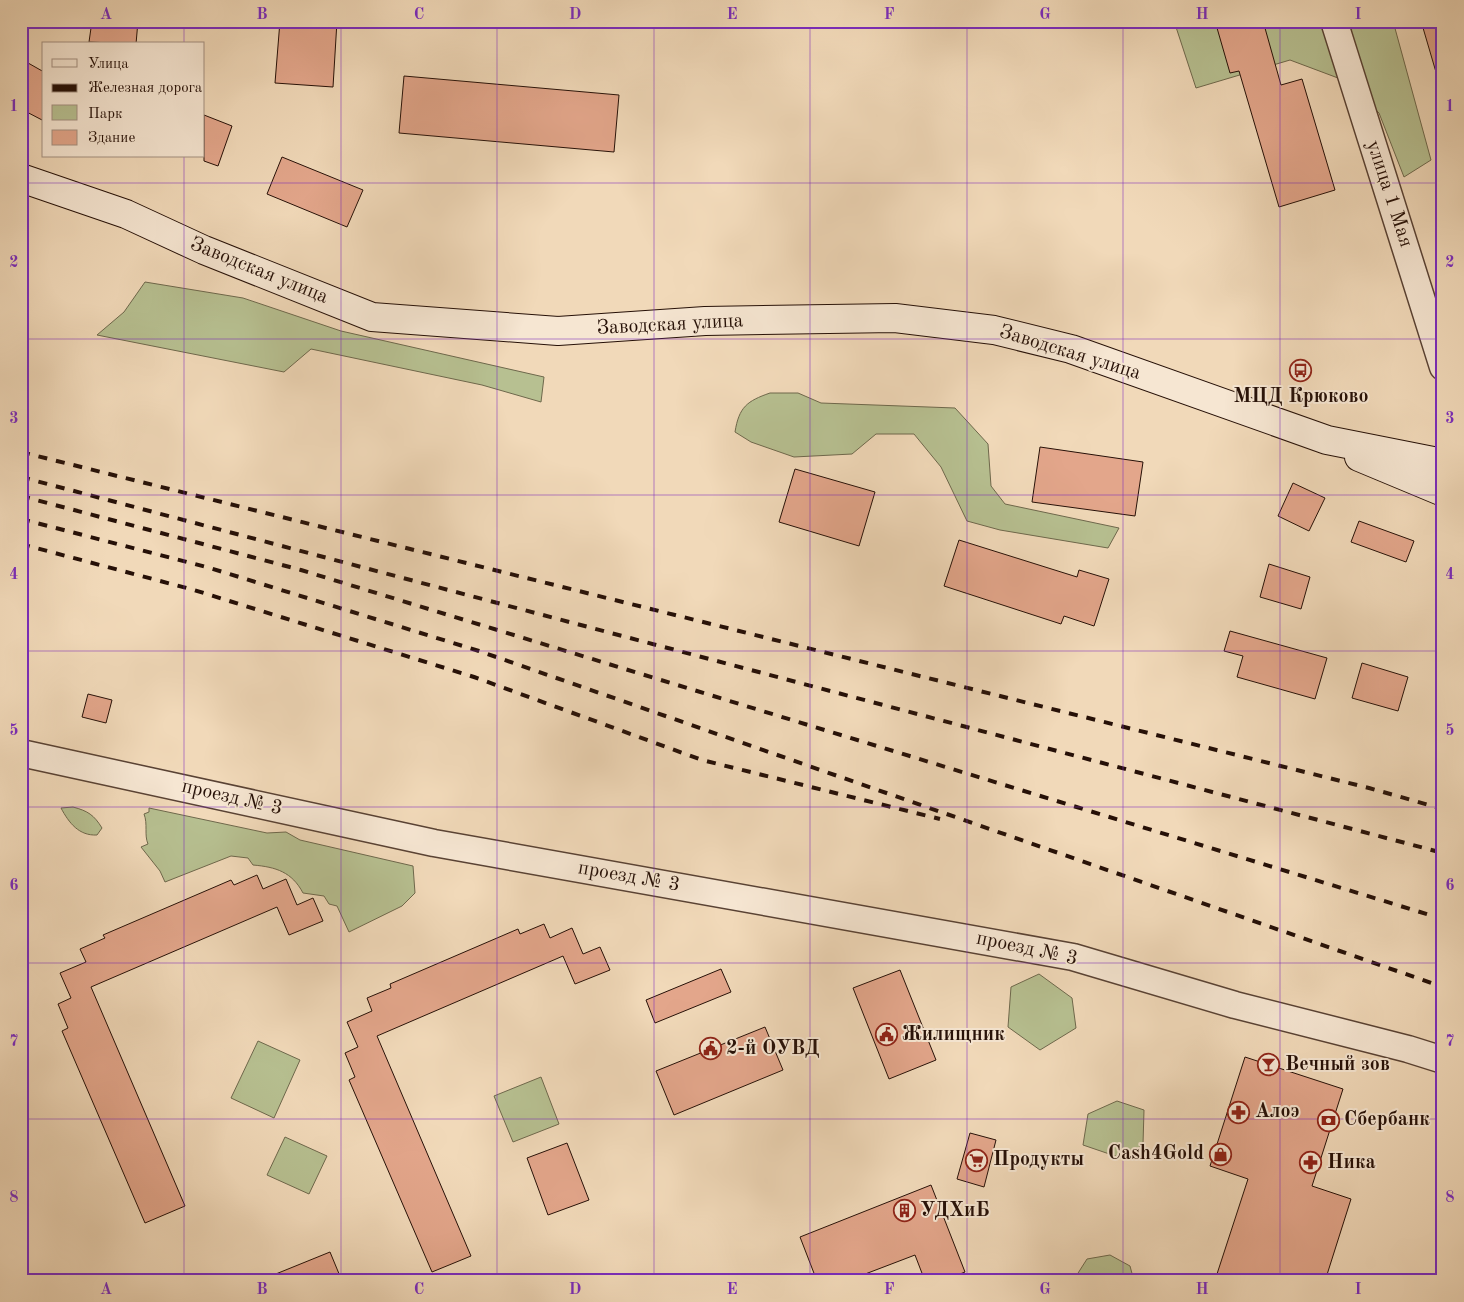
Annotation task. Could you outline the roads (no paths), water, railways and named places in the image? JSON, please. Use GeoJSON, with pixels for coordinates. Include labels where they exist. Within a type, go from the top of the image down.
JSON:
{"type":"FeatureCollection","features":[{"type":"Feature","properties":{"kind":"main road","name":"Заводская улица"},"geometry":{"type":"LineString","coordinates":[[21,178],[126,214],[204,250],[372,317],[558,331],[705,321],[895,318],[988,329],[1071,349],[1327,440],[1443,463]]}},
{"type":"Feature","properties":{"kind":"main road","name":"Заводская улица"},"geometry":{"type":"LineString","coordinates":[[1327,440],[1367,462],[1443,492]]}},
{"type":"Feature","properties":{"kind":"street","name":"улица 1 Мая"},"geometry":{"type":"LineString","coordinates":[[1334,21],[1443,367]]}},
{"type":"Feature","properties":{"kind":"street","name":"проезд № 3"},"geometry":{"type":"LineString","coordinates":[[21,753],[434,843],[1073,956],[1235,1005],[1443,1060]]}},
{"type":"Feature","properties":{"kind":"railway"},"geometry":{"type":"LineString","coordinates":[[21,452],[1369,788],[1443,809]]}},
{"type":"Feature","properties":{"kind":"railway"},"geometry":{"type":"LineString","coordinates":[[21,477],[1443,853]]}},
{"type":"Feature","properties":{"kind":"railway"},"geometry":{"type":"LineString","coordinates":[[21,496],[301,570],[1443,919]]}},
{"type":"Feature","properties":{"kind":"railway"},"geometry":{"type":"LineString","coordinates":[[21,519],[210,568],[479,651],[1443,987]]}},
{"type":"Feature","properties":{"kind":"railway"},"geometry":{"type":"LineString","coordinates":[[21,544],[194,590],[474,677],[702,760],[940,819]]}},
{"type":"Feature","properties":{"kind":"place","name":"МЦД Крюково"},"geometry":{"type":"Point","coordinates":[1301,371]}},
{"type":"Feature","properties":{"kind":"place","name":"Жилищник"},"geometry":{"type":"Point","coordinates":[886,1035]}},
{"type":"Feature","properties":{"kind":"place","name":"2-й ОУВД"},"geometry":{"type":"Point","coordinates":[710,1049]}},
{"type":"Feature","properties":{"kind":"place","name":"Вечный зов"},"geometry":{"type":"Point","coordinates":[1269,1065]}},
{"type":"Feature","properties":{"kind":"place","name":"Алоэ"},"geometry":{"type":"Point","coordinates":[1239,1112]}},
{"type":"Feature","properties":{"kind":"place","name":"Сбербанк"},"geometry":{"type":"Point","coordinates":[1328,1120]}},
{"type":"Feature","properties":{"kind":"place","name":"Cash4Gold"},"geometry":{"type":"Point","coordinates":[1220,1154]}},
{"type":"Feature","properties":{"kind":"place","name":"Продукты"},"geometry":{"type":"Point","coordinates":[977,1160]}},
{"type":"Feature","properties":{"kind":"place","name":"Ника"},"geometry":{"type":"Point","coordinates":[1311,1163]}},
{"type":"Feature","properties":{"kind":"place","name":"УДХиБ"},"geometry":{"type":"Point","coordinates":[904,1211]}}]}
